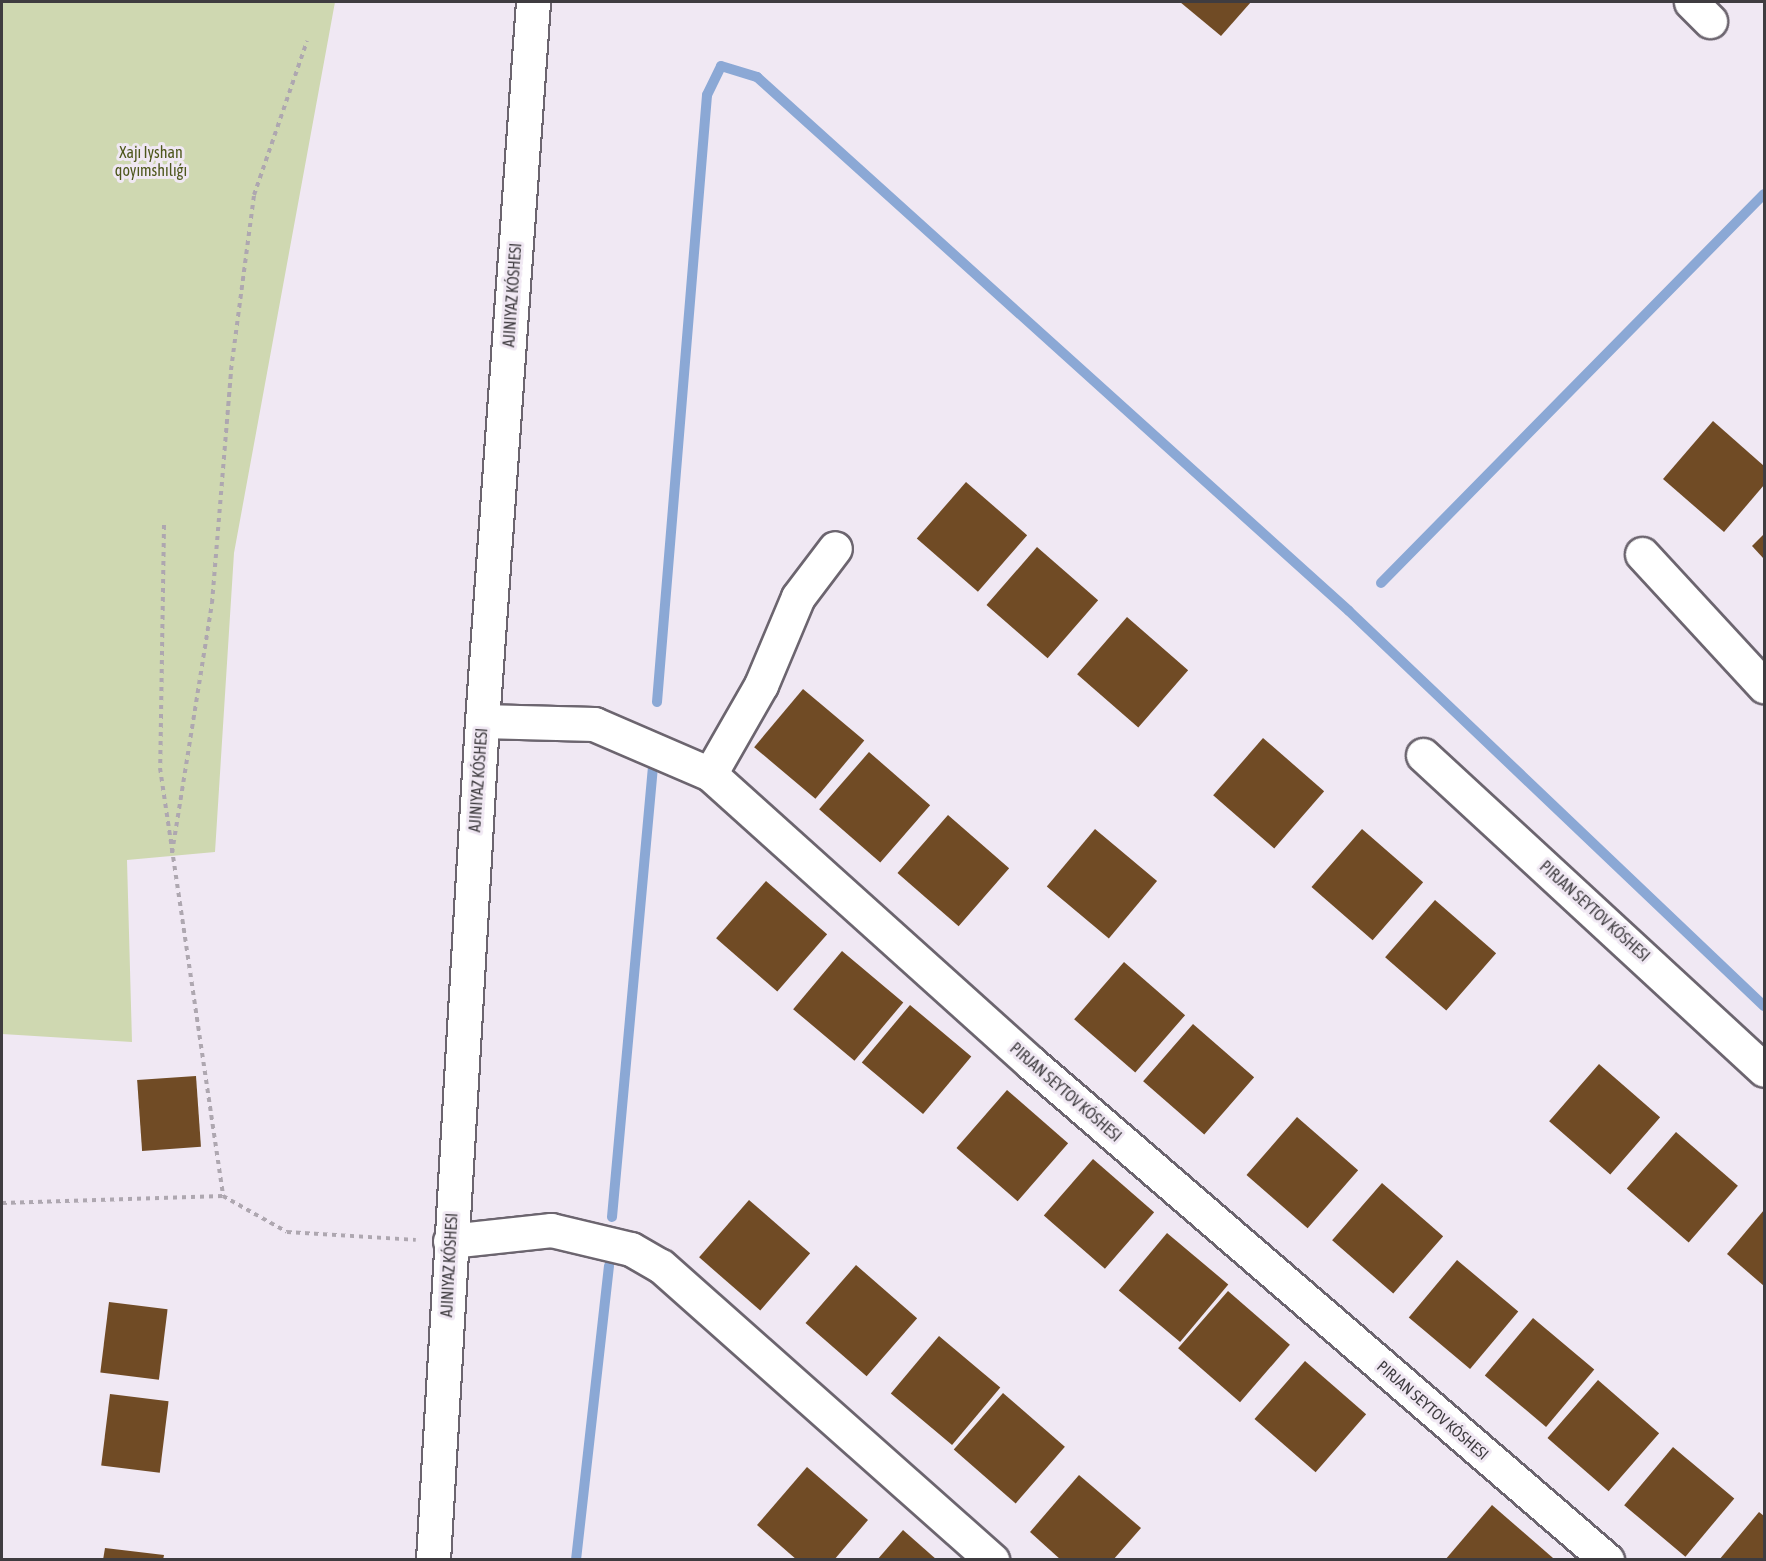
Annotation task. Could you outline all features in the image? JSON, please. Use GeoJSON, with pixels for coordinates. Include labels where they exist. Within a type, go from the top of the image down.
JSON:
{"type":"FeatureCollection","features":[{"type":"Feature","properties":{"kind":"street","name":"AJINIYAZ KÓSHESI"},"geometry":{"type":"LineString","coordinates":[[433,1560],[482,721],[532,2]]}},
{"type":"Feature","properties":{"kind":"street"},"geometry":{"type":"LineString","coordinates":[[710,774],[761,685],[798,597],[835,548]]}},
{"type":"Feature","properties":{"kind":"street"},"geometry":{"type":"LineString","coordinates":[[1642,554],[1764,687]]}},
{"type":"Feature","properties":{"kind":"street"},"geometry":{"type":"LineString","coordinates":[[482,721],[594,724],[710,774],[1031,1063],[1607,1560]]}},
{"type":"Feature","properties":{"kind":"street"},"geometry":{"type":"LineString","coordinates":[[1423,755],[1764,1070]]}},
{"type":"Feature","properties":{"kind":"street"},"geometry":{"type":"LineString","coordinates":[[450,1242],[551,1230],[631,1249],[661,1266],[992,1560]]}},
{"type":"Feature","properties":{"kind":"path"},"geometry":{"type":"LineString","coordinates":[[172,853],[212,603],[231,370],[254,195],[307,41]]}},
{"type":"Feature","properties":{"kind":"path"},"geometry":{"type":"LineString","coordinates":[[164,525],[160,768],[223,1196]]}},
{"type":"Feature","properties":{"kind":"path"},"geometry":{"type":"LineString","coordinates":[[2,1203],[223,1196],[287,1232],[450,1242]]}},
{"type":"Feature","properties":{"kind":"green space","name":"Xajı Iyshan qoyımshılıǵı"},"geometry":{"type":"Polygon","coordinates":[[[2,2],[335,2],[234,553],[215,852],[127,860],[132,1042],[2,1034],[2,2]]]}},
{"type":"Feature","properties":{"kind":"building"},"geometry":{"type":"Polygon","coordinates":[[[1180,2],[1251,2],[1221,36],[1180,2]]]}},
{"type":"Feature","properties":{"kind":"building"},"geometry":{"type":"Polygon","coordinates":[[[1713,421],[1764,466],[1764,485],[1724,532],[1663,479],[1713,421]]]}},
{"type":"Feature","properties":{"kind":"building"},"geometry":{"type":"Polygon","coordinates":[[[966,482],[1027,535],[978,592],[917,539],[966,482]]]}},
{"type":"Feature","properties":{"kind":"building"},"geometry":{"type":"Polygon","coordinates":[[[1764,534],[1764,559],[1752,546],[1764,534]]]}},
{"type":"Feature","properties":{"kind":"building"},"geometry":{"type":"Polygon","coordinates":[[[1037,547],[1098,600],[1048,658],[986,605],[1037,547]]]}},
{"type":"Feature","properties":{"kind":"building"},"geometry":{"type":"Polygon","coordinates":[[[1127,617],[1188,670],[1138,727],[1077,674],[1127,617]]]}},
{"type":"Feature","properties":{"kind":"building"},"geometry":{"type":"Polygon","coordinates":[[[803,689],[864,740],[815,799],[754,747],[803,689]]]}},
{"type":"Feature","properties":{"kind":"building"},"geometry":{"type":"Polygon","coordinates":[[[1263,738],[1324,791],[1274,848],[1213,795],[1263,738]]]}},
{"type":"Feature","properties":{"kind":"building"},"geometry":{"type":"Polygon","coordinates":[[[869,752],[930,805],[880,862],[819,809],[869,752]]]}},
{"type":"Feature","properties":{"kind":"building"},"geometry":{"type":"Polygon","coordinates":[[[948,815],[1009,868],[959,926],[897,873],[948,815]]]}},
{"type":"Feature","properties":{"kind":"building"},"geometry":{"type":"Polygon","coordinates":[[[1095,829],[1157,881],[1109,939],[1047,886],[1095,829]]]}},
{"type":"Feature","properties":{"kind":"building"},"geometry":{"type":"Polygon","coordinates":[[[1362,829],[1423,882],[1373,940],[1311,887],[1362,829]]]}},
{"type":"Feature","properties":{"kind":"building"},"geometry":{"type":"Polygon","coordinates":[[[766,881],[827,934],[777,991],[716,938],[766,881]]]}},
{"type":"Feature","properties":{"kind":"building"},"geometry":{"type":"Polygon","coordinates":[[[1435,900],[1496,953],[1446,1010],[1385,957],[1435,900]]]}},
{"type":"Feature","properties":{"kind":"building"},"geometry":{"type":"Polygon","coordinates":[[[842,951],[903,1002],[854,1061],[793,1009],[842,951]]]}},
{"type":"Feature","properties":{"kind":"building"},"geometry":{"type":"Polygon","coordinates":[[[1124,962],[1185,1015],[1135,1072],[1074,1019],[1124,962]]]}},
{"type":"Feature","properties":{"kind":"building"},"geometry":{"type":"Polygon","coordinates":[[[910,1005],[971,1056],[923,1114],[862,1062],[910,1005]]]}},
{"type":"Feature","properties":{"kind":"building"},"geometry":{"type":"Polygon","coordinates":[[[1193,1024],[1254,1077],[1204,1134],[1143,1081],[1193,1024]]]}},
{"type":"Feature","properties":{"kind":"building"},"geometry":{"type":"Polygon","coordinates":[[[1599,1064],[1660,1117],[1610,1174],[1549,1121],[1599,1064]]]}},
{"type":"Feature","properties":{"kind":"building"},"geometry":{"type":"Polygon","coordinates":[[[196,1076],[201,1147],[142,1151],[137,1080],[196,1076]]]}},
{"type":"Feature","properties":{"kind":"building"},"geometry":{"type":"Polygon","coordinates":[[[1007,1090],[1068,1143],[1018,1201],[956,1148],[1007,1090]]]}},
{"type":"Feature","properties":{"kind":"building"},"geometry":{"type":"Polygon","coordinates":[[[1297,1117],[1358,1170],[1308,1228],[1246,1175],[1297,1117]]]}},
{"type":"Feature","properties":{"kind":"building"},"geometry":{"type":"Polygon","coordinates":[[[1676,1132],[1738,1186],[1689,1242],[1627,1189],[1676,1132]]]}},
{"type":"Feature","properties":{"kind":"building"},"geometry":{"type":"Polygon","coordinates":[[[1093,1159],[1154,1212],[1105,1269],[1044,1216],[1093,1159]]]}},
{"type":"Feature","properties":{"kind":"building"},"geometry":{"type":"Polygon","coordinates":[[[1382,1183],[1443,1236],[1393,1293],[1332,1240],[1382,1183]]]}},
{"type":"Feature","properties":{"kind":"building"},"geometry":{"type":"Polygon","coordinates":[[[749,1200],[810,1253],[760,1310],[699,1257],[749,1200]]]}},
{"type":"Feature","properties":{"kind":"building"},"geometry":{"type":"Polygon","coordinates":[[[1764,1210],[1764,1286],[1727,1254],[1764,1210]]]}},
{"type":"Feature","properties":{"kind":"building"},"geometry":{"type":"Polygon","coordinates":[[[1167,1233],[1228,1284],[1180,1342],[1119,1290],[1167,1233]]]}},
{"type":"Feature","properties":{"kind":"building"},"geometry":{"type":"Polygon","coordinates":[[[1457,1260],[1518,1311],[1470,1369],[1409,1317],[1457,1260]]]}},
{"type":"Feature","properties":{"kind":"building"},"geometry":{"type":"Polygon","coordinates":[[[856,1265],[917,1318],[867,1376],[805,1323],[856,1265]]]}},
{"type":"Feature","properties":{"kind":"building"},"geometry":{"type":"Polygon","coordinates":[[[1228,1291],[1290,1345],[1240,1402],[1178,1348],[1228,1291]]]}},
{"type":"Feature","properties":{"kind":"building"},"geometry":{"type":"Polygon","coordinates":[[[109,1302],[168,1309],[159,1380],[100,1372],[109,1302]]]}},
{"type":"Feature","properties":{"kind":"building"},"geometry":{"type":"Polygon","coordinates":[[[1533,1318],[1594,1369],[1546,1427],[1485,1375],[1533,1318]]]}},
{"type":"Feature","properties":{"kind":"building"},"geometry":{"type":"Polygon","coordinates":[[[939,1336],[1000,1387],[952,1445],[891,1393],[939,1336]]]}},
{"type":"Feature","properties":{"kind":"building"},"geometry":{"type":"Polygon","coordinates":[[[1305,1361],[1366,1414],[1316,1472],[1254,1419],[1305,1361]]]}},
{"type":"Feature","properties":{"kind":"building"},"geometry":{"type":"Polygon","coordinates":[[[1598,1380],[1659,1433],[1609,1491],[1547,1438],[1598,1380]]]}},
{"type":"Feature","properties":{"kind":"building"},"geometry":{"type":"Polygon","coordinates":[[[1003,1393],[1065,1447],[1016,1503],[954,1450],[1003,1393]]]}},
{"type":"Feature","properties":{"kind":"building"},"geometry":{"type":"Polygon","coordinates":[[[110,1394],[169,1401],[160,1473],[101,1465],[110,1394]]]}},
{"type":"Feature","properties":{"kind":"building"},"geometry":{"type":"Polygon","coordinates":[[[1673,1447],[1734,1498],[1685,1557],[1624,1505],[1673,1447]]]}},
{"type":"Feature","properties":{"kind":"building"},"geometry":{"type":"Polygon","coordinates":[[[807,1467],[868,1520],[834,1560],[797,1560],[757,1525],[807,1467]]]}},
{"type":"Feature","properties":{"kind":"building"},"geometry":{"type":"Polygon","coordinates":[[[1079,1475],[1141,1528],[1113,1560],[1061,1560],[1030,1532],[1079,1475]]]}},
{"type":"Feature","properties":{"kind":"building"},"geometry":{"type":"Polygon","coordinates":[[[1492,1505],[1553,1558],[1551,1560],[1445,1560],[1492,1505]]]}},
{"type":"Feature","properties":{"kind":"building"},"geometry":{"type":"Polygon","coordinates":[[[1759,1512],[1764,1516],[1764,1560],[1719,1560],[1759,1512]]]}},
{"type":"Feature","properties":{"kind":"building"},"geometry":{"type":"Polygon","coordinates":[[[903,1530],[937,1560],[877,1560],[903,1530]]]}},
{"type":"Feature","properties":{"kind":"building"},"geometry":{"type":"Polygon","coordinates":[[[105,1548],[164,1555],[163,1560],[103,1560],[105,1548]]]}},
{"type":"Feature","properties":{"kind":"waterway"},"geometry":{"type":"LineString","coordinates":[[657,702],[707,95],[721,66],[757,77],[1349,611],[1764,1006]]}},
{"type":"Feature","properties":{"kind":"waterway"},"geometry":{"type":"LineString","coordinates":[[1381,583],[1764,194]]}},
{"type":"Feature","properties":{"kind":"waterway"},"geometry":{"type":"LineString","coordinates":[[612,1217],[654,757]]}},
{"type":"Feature","properties":{"kind":"waterway"},"geometry":{"type":"LineString","coordinates":[[576,1560],[609,1266]]}}]}
